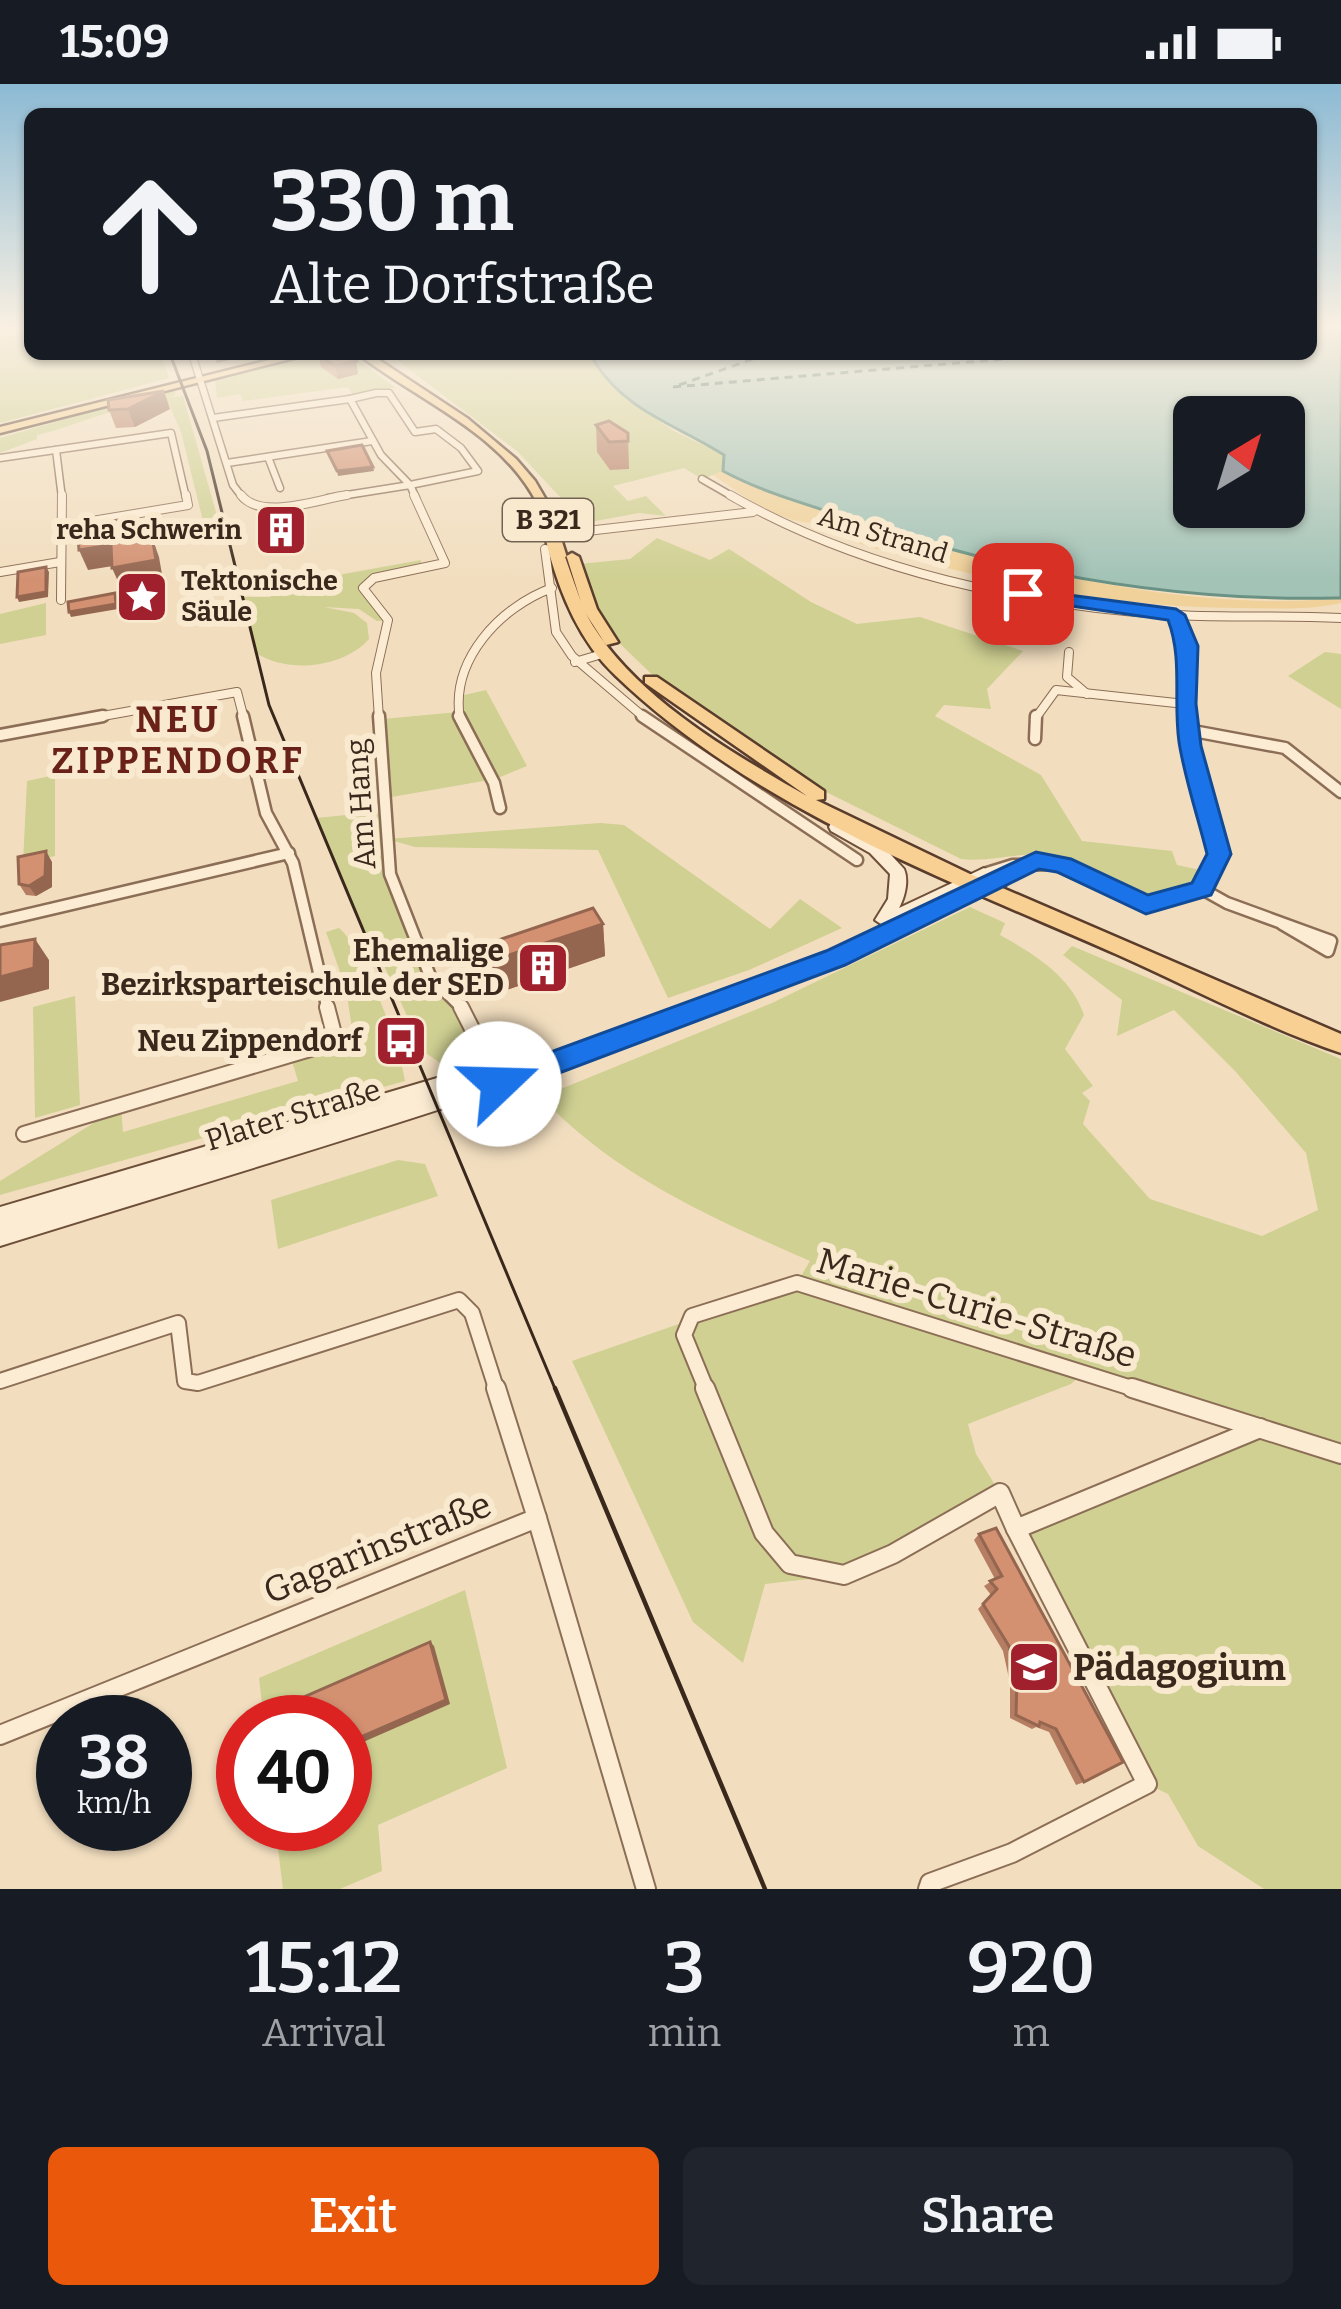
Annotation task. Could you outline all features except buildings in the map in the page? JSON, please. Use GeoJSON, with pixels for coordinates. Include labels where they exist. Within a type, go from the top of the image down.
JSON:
{"type":"FeatureCollection","features":[{"type":"Feature","properties":{"kind":"main road"},"geometry":{"type":"LineString","coordinates":[[0,428],[60,412]]}},
{"type":"Feature","properties":{"kind":"main road","name":"B 321"},"geometry":{"type":"LineString","coordinates":[[450,412],[493,446],[538,495],[572,607],[602,653],[659,706],[723,752],[810,806],[1341,1029]]}},
{"type":"Feature","properties":{"kind":"main road","name":"B 321"},"geometry":{"type":"LineString","coordinates":[[462,412],[512,453],[547,493],[553,539],[605,635],[664,692],[825,799],[985,881],[1341,1043]]}},
{"type":"Feature","properties":{"kind":"street"},"geometry":{"type":"LineString","coordinates":[[211,412],[233,484],[247,503],[264,508],[478,471],[461,448],[436,428],[415,432],[402,412]]}},
{"type":"Feature","properties":{"kind":"street"},"geometry":{"type":"LineString","coordinates":[[213,418],[255,412]]}},
{"type":"Feature","properties":{"kind":"street"},"geometry":{"type":"LineString","coordinates":[[357,412],[372,441],[410,485]]}},
{"type":"Feature","properties":{"kind":"street"},"geometry":{"type":"LineString","coordinates":[[0,458],[171,433],[188,505],[62,526]]}},
{"type":"Feature","properties":{"kind":"street"},"geometry":{"type":"LineString","coordinates":[[227,463],[372,441]]}},
{"type":"Feature","properties":{"kind":"street"},"geometry":{"type":"LineString","coordinates":[[56,450],[60,562],[64,567],[61,600]]}},
{"type":"Feature","properties":{"kind":"street"},"geometry":{"type":"LineString","coordinates":[[268,457],[280,488]]}},
{"type":"Feature","properties":{"kind":"street","name":"Am Strand"},"geometry":{"type":"LineString","coordinates":[[709,481],[753,512],[832,543],[992,588],[1176,615],[1341,618]]}},
{"type":"Feature","properties":{"kind":"street","name":"Am Hang"},"geometry":{"type":"LineString","coordinates":[[410,485],[445,563],[374,578],[363,588],[388,620],[376,673],[383,719],[390,874],[430,976],[467,1013],[496,1078]]}},
{"type":"Feature","properties":{"kind":"street"},"geometry":{"type":"LineString","coordinates":[[753,512],[553,539],[556,632],[575,662],[633,709],[857,860]]}},
{"type":"Feature","properties":{"kind":"street"},"geometry":{"type":"LineString","coordinates":[[0,572],[60,562]]}},
{"type":"Feature","properties":{"kind":"street"},"geometry":{"type":"LineString","coordinates":[[500,808],[495,779],[458,712],[465,675],[477,646],[498,623],[535,592],[552,588]]}},
{"type":"Feature","properties":{"kind":"street"},"geometry":{"type":"LineString","coordinates":[[1176,615],[1188,646],[1188,730],[1219,854],[1202,889]]}},
{"type":"Feature","properties":{"kind":"street"},"geometry":{"type":"LineString","coordinates":[[1035,739],[1035,718],[1067,677],[1069,652]]}},
{"type":"Feature","properties":{"kind":"street"},"geometry":{"type":"LineString","coordinates":[[575,662],[602,653]]}},
{"type":"Feature","properties":{"kind":"street"},"geometry":{"type":"LineString","coordinates":[[1067,677],[1088,694]]}},
{"type":"Feature","properties":{"kind":"street"},"geometry":{"type":"LineString","coordinates":[[1057,690],[1185,704]]}},
{"type":"Feature","properties":{"kind":"street"},"geometry":{"type":"LineString","coordinates":[[0,735],[237,692],[266,813],[289,853],[334,1034],[320,1046],[24,1134]]}},
{"type":"Feature","properties":{"kind":"street"},"geometry":{"type":"LineString","coordinates":[[1188,730],[1285,748],[1341,792]]}},
{"type":"Feature","properties":{"kind":"street","name":"B 321"},"geometry":{"type":"LineString","coordinates":[[723,752],[783,795],[876,849],[894,866],[896,899],[881,924]]}},
{"type":"Feature","properties":{"kind":"street"},"geometry":{"type":"LineString","coordinates":[[0,921],[289,853]]}},
{"type":"Feature","properties":{"kind":"street"},"geometry":{"type":"LineString","coordinates":[[985,881],[1036,861],[1062,865],[1146,905],[1202,889],[1282,924]]}},
{"type":"Feature","properties":{"kind":"street","name":"Plater Straße"},"geometry":{"type":"LineString","coordinates":[[0,1216],[496,1078],[748,982],[985,881]]}},
{"type":"Feature","properties":{"kind":"street","name":"Plater Straße"},"geometry":{"type":"LineString","coordinates":[[0,1236],[496,1078],[836,958],[985,881]]}},
{"type":"Feature","properties":{"kind":"street","name":"Marie-Curie-Straße"},"geometry":{"type":"LineString","coordinates":[[1016,1529],[1000,1493],[844,1576],[790,1564],[764,1533],[684,1335],[692,1316],[797,1283],[1341,1454]]}},
{"type":"Feature","properties":{"kind":"street","name":"Gagarinstraße"},"geometry":{"type":"LineString","coordinates":[[0,1381],[178,1323],[185,1381],[198,1383],[459,1300],[472,1313],[537,1517],[0,1735]]}},
{"type":"Feature","properties":{"kind":"street"},"geometry":{"type":"LineString","coordinates":[[928,1889],[930,1883],[1012,1853],[1147,1784],[1016,1529],[1260,1428]]}},
{"type":"Feature","properties":{"kind":"street"},"geometry":{"type":"LineString","coordinates":[[537,1517],[646,1889]]}},
{"type":"Feature","properties":{"kind":"green space"},"geometry":{"type":"Polygon","coordinates":[[[0,412],[40,412],[0,423],[0,412]]]}},
{"type":"Feature","properties":{"kind":"green space"},"geometry":{"type":"Polygon","coordinates":[[[89,412],[110,412],[37,435],[0,453],[0,438],[89,412]]]}},
{"type":"Feature","properties":{"kind":"green space"},"geometry":{"type":"Polygon","coordinates":[[[173,412],[188,412],[218,519],[203,521],[173,412]]]}},
{"type":"Feature","properties":{"kind":"green space"},"geometry":{"type":"Polygon","coordinates":[[[466,412],[646,412],[724,455],[723,471],[702,479],[684,468],[613,486],[628,501],[646,496],[666,516],[639,513],[574,525],[560,497],[517,451],[466,412]]]}},
{"type":"Feature","properties":{"kind":"green space"},"geometry":{"type":"Polygon","coordinates":[[[657,538],[710,560],[729,549],[811,602],[857,624],[920,617],[1023,651],[987,689],[991,709],[944,705],[935,716],[1041,775],[1082,841],[1172,851],[1177,865],[1205,871],[1177,893],[1141,898],[1056,857],[961,859],[814,786],[668,690],[611,635],[579,564],[630,559],[657,538]]]}},
{"type":"Feature","properties":{"kind":"green space"},"geometry":{"type":"Polygon","coordinates":[[[421,560],[421,570],[375,578],[364,588],[388,620],[377,621],[359,609],[324,607],[354,613],[367,623],[369,639],[358,649],[315,665],[284,664],[256,653],[243,597],[270,597],[283,585],[421,560]]]}},
{"type":"Feature","properties":{"kind":"green space"},"geometry":{"type":"Polygon","coordinates":[[[46,603],[46,635],[0,644],[0,614],[46,603]]]}},
{"type":"Feature","properties":{"kind":"green space"},"geometry":{"type":"Polygon","coordinates":[[[1325,652],[1341,654],[1341,709],[1288,676],[1325,652]]]}},
{"type":"Feature","properties":{"kind":"green space"},"geometry":{"type":"Polygon","coordinates":[[[486,690],[527,766],[495,779],[386,798],[383,719],[458,712],[460,696],[486,690]]]}},
{"type":"Feature","properties":{"kind":"green space"},"geometry":{"type":"Polygon","coordinates":[[[55,775],[55,856],[23,863],[27,781],[55,775]]]}},
{"type":"Feature","properties":{"kind":"green space"},"geometry":{"type":"Polygon","coordinates":[[[386,811],[390,874],[430,976],[467,1013],[484,1051],[446,1067],[423,1051],[376,948],[371,949],[316,818],[386,811]]]}},
{"type":"Feature","properties":{"kind":"green space"},"geometry":{"type":"Polygon","coordinates":[[[624,825],[770,929],[800,899],[842,928],[749,970],[668,998],[598,850],[415,847],[387,839],[624,825]]]}},
{"type":"Feature","properties":{"kind":"green space"},"geometry":{"type":"Polygon","coordinates":[[[970,907],[1005,923],[1000,935],[1050,968],[1078,1001],[1084,1015],[1065,1049],[1093,1086],[1082,1093],[1090,1101],[1083,1124],[1150,1199],[1262,1236],[1318,1210],[1306,1153],[1235,1071],[1174,1010],[1117,1036],[1122,1000],[1063,955],[1072,946],[1341,1059],[1341,1889],[1264,1889],[1198,1846],[1168,1794],[1147,1784],[1016,1529],[1258,1429],[1083,1373],[1071,1384],[968,1424],[976,1454],[1000,1493],[844,1575],[765,1584],[743,1663],[693,1622],[572,1361],[797,1283],[810,1261],[701,1211],[633,1172],[600,1150],[541,1097],[772,1003],[970,907]]]}},
{"type":"Feature","properties":{"kind":"green space"},"geometry":{"type":"Polygon","coordinates":[[[339,928],[360,956],[380,1000],[405,1081],[0,1195],[0,1181],[121,1106],[123,1132],[298,1081],[292,1061],[318,1053],[352,1028],[346,989],[326,932],[339,928]]]}},
{"type":"Feature","properties":{"kind":"green space"},"geometry":{"type":"Polygon","coordinates":[[[75,996],[80,1105],[35,1118],[33,1007],[75,996]]]}},
{"type":"Feature","properties":{"kind":"green space"},"geometry":{"type":"Polygon","coordinates":[[[398,1160],[425,1164],[438,1196],[278,1249],[271,1200],[398,1160]]]}},
{"type":"Feature","properties":{"kind":"green space"},"geometry":{"type":"Polygon","coordinates":[[[465,1590],[507,1768],[378,1825],[382,1871],[340,1889],[283,1889],[278,1851],[372,1851],[372,1695],[261,1695],[259,1678],[465,1590]]]}},
{"type":"Feature","properties":{"kind":"sand"},"geometry":{"type":"Polygon","coordinates":[[[723,471],[767,491],[900,534],[1089,581],[1219,599],[1341,598],[1341,603],[1290,608],[1184,606],[1021,585],[812,529],[810,523],[759,505],[713,475],[723,471]]]}},
{"type":"Feature","properties":{"kind":"shaded area"},"geometry":{"type":"Polygon","coordinates":[[[648,412],[1173,412],[1173,528],[1305,528],[1305,412],[1341,412],[1341,598],[1147,588],[1023,567],[781,496],[723,471],[724,455],[648,412]]]}},
{"type":"Feature","properties":{"kind":"tram line"},"geometry":{"type":"LineString","coordinates":[[192,412],[207,451],[269,705],[556,1391]]}},
{"type":"Feature","properties":{"kind":"tram line"},"geometry":{"type":"LineString","coordinates":[[555,1388],[765,1889]]}},
{"type":"Feature","properties":{"kind":"place","name":"reha Schwerin"},"geometry":{"type":"Point","coordinates":[281,530]}},
{"type":"Feature","properties":{"kind":"place","name":"Tektonische Säule"},"geometry":{"type":"Point","coordinates":[142,597]}},
{"type":"Feature","properties":{"kind":"place","name":"Ehemalige Bezirksparteischule der SED"},"geometry":{"type":"Point","coordinates":[543,968]}},
{"type":"Feature","properties":{"kind":"place","name":"Neu Zippendorf"},"geometry":{"type":"Point","coordinates":[401,1041]}},
{"type":"Feature","properties":{"kind":"place","name":"Pädagogium"},"geometry":{"type":"Point","coordinates":[1034,1667]}},
{"type":"Feature","properties":{"kind":"district","name":"NEU ZIPPENDORF"},"geometry":{"type":"Point","coordinates":[178,740]}},
{"type":"Feature","properties":{"kind":"route"},"geometry":{"type":"LineString","coordinates":[[499,1084],[836,958],[1036,861],[1062,865],[1146,905],[1202,889],[1219,854],[1190,746],[1185,704],[1188,646],[1176,615],[1023,594]]}}]}
